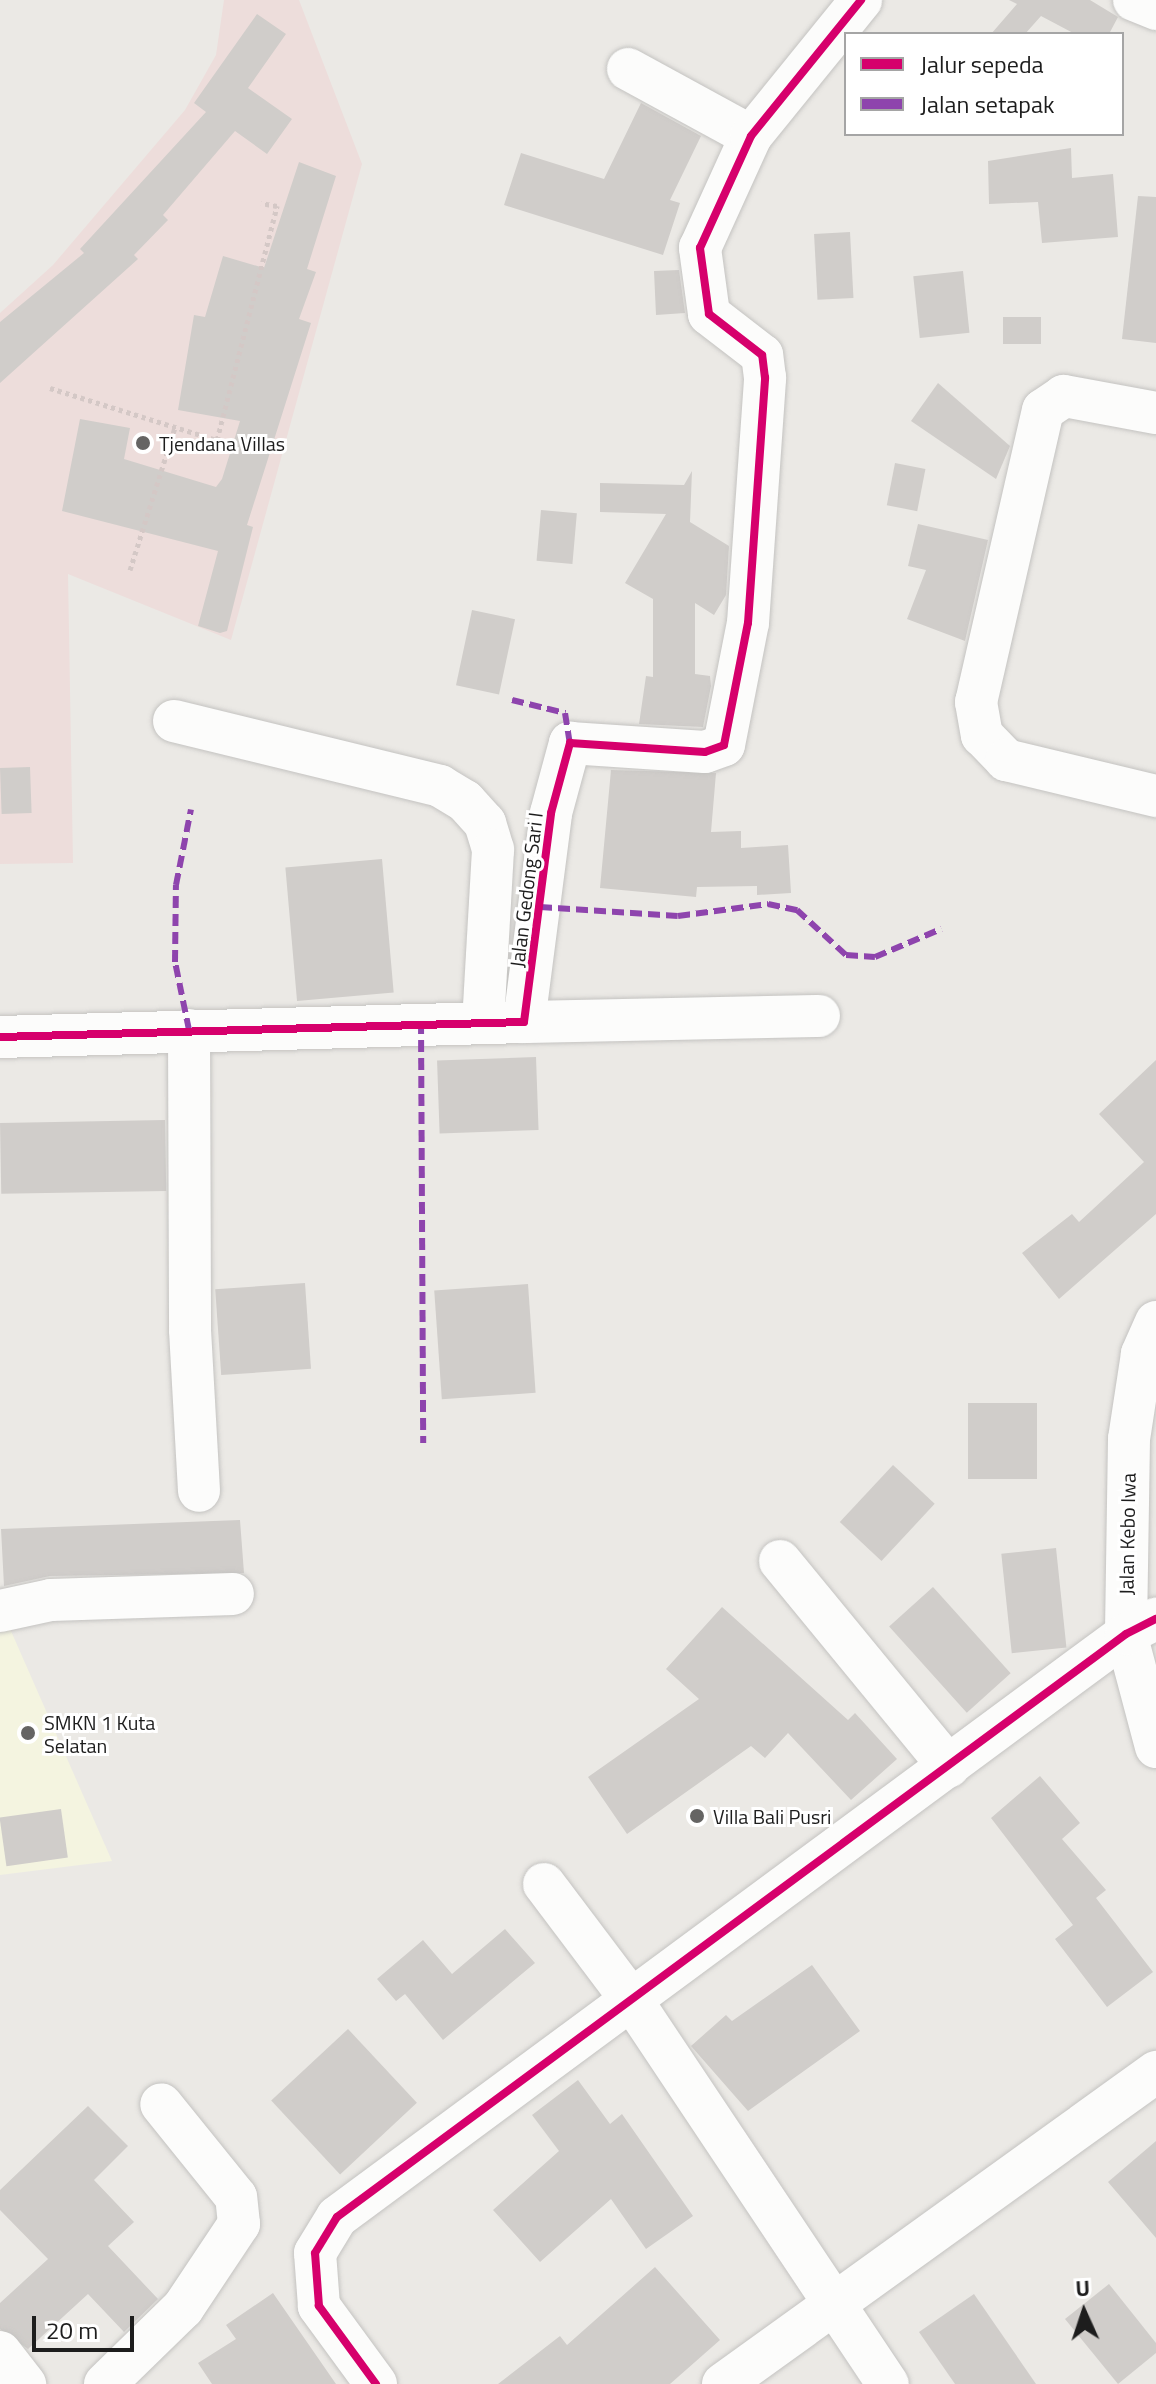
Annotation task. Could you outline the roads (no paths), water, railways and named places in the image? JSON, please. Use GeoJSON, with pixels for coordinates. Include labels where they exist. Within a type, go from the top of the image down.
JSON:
{"type":"FeatureCollection","features":[{"type":"Feature","properties":{"kind":"street","name":"Jalan Gedong Sari I"},"geometry":{"type":"LineString","coordinates":[[524,1022],[551,813],[570,743],[705,752],[724,745],[748,623],[765,378],[762,355],[709,314],[700,248],[751,136],[861,0]]}},
{"type":"Feature","properties":{"kind":"street"},"geometry":{"type":"LineString","coordinates":[[1134,0],[1156,9]]}},
{"type":"Feature","properties":{"kind":"street"},"geometry":{"type":"LineString","coordinates":[[628,69],[751,136]]}},
{"type":"Feature","properties":{"kind":"street"},"geometry":{"type":"LineString","coordinates":[[1156,413],[1064,396],[1043,410],[976,702],[982,735],[1006,760],[1156,796]]}},
{"type":"Feature","properties":{"kind":"street"},"geometry":{"type":"LineString","coordinates":[[174,721],[440,786],[465,801],[485,823],[493,850],[483,1023]]}},
{"type":"Feature","properties":{"kind":"street"},"geometry":{"type":"LineString","coordinates":[[0,1037],[819,1016]]}},
{"type":"Feature","properties":{"kind":"street"},"geometry":{"type":"LineString","coordinates":[[189,1030],[190,1330],[199,1491]]}},
{"type":"Feature","properties":{"kind":"street","name":"Jalan Kebo Iwa"},"geometry":{"type":"LineString","coordinates":[[1156,1322],[1142,1354],[1129,1439],[1141,1626],[1156,1747]]}},
{"type":"Feature","properties":{"kind":"street"},"geometry":{"type":"LineString","coordinates":[[780,1561],[949,1767]]}},
{"type":"Feature","properties":{"kind":"street"},"geometry":{"type":"LineString","coordinates":[[0,1611],[51,1600],[233,1594]]}},
{"type":"Feature","properties":{"kind":"street"},"geometry":{"type":"LineString","coordinates":[[376,2384],[319,2306],[315,2253],[323,2233],[1141,1626]]}},
{"type":"Feature","properties":{"kind":"street"},"geometry":{"type":"LineString","coordinates":[[544,1884],[633,2002],[888,2384]]}},
{"type":"Feature","properties":{"kind":"street"},"geometry":{"type":"LineString","coordinates":[[723,2384],[1156,2072]]}},
{"type":"Feature","properties":{"kind":"street"},"geometry":{"type":"LineString","coordinates":[[105,2384],[183,2308],[239,2224],[236,2197],[161,2104]]}},
{"type":"Feature","properties":{"kind":"street"},"geometry":{"type":"LineString","coordinates":[[0,2352],[25,2384]]}},
{"type":"Feature","properties":{"kind":"place","name":"Tjendana Villas"},"geometry":{"type":"Point","coordinates":[143,443]}},
{"type":"Feature","properties":{"kind":"place","name":"SMKN 1 Kuta Selatan"},"geometry":{"type":"Point","coordinates":[28,1733]}},
{"type":"Feature","properties":{"kind":"place","name":"Villa Bali Pusri"},"geometry":{"type":"Point","coordinates":[697,1816]}}]}
